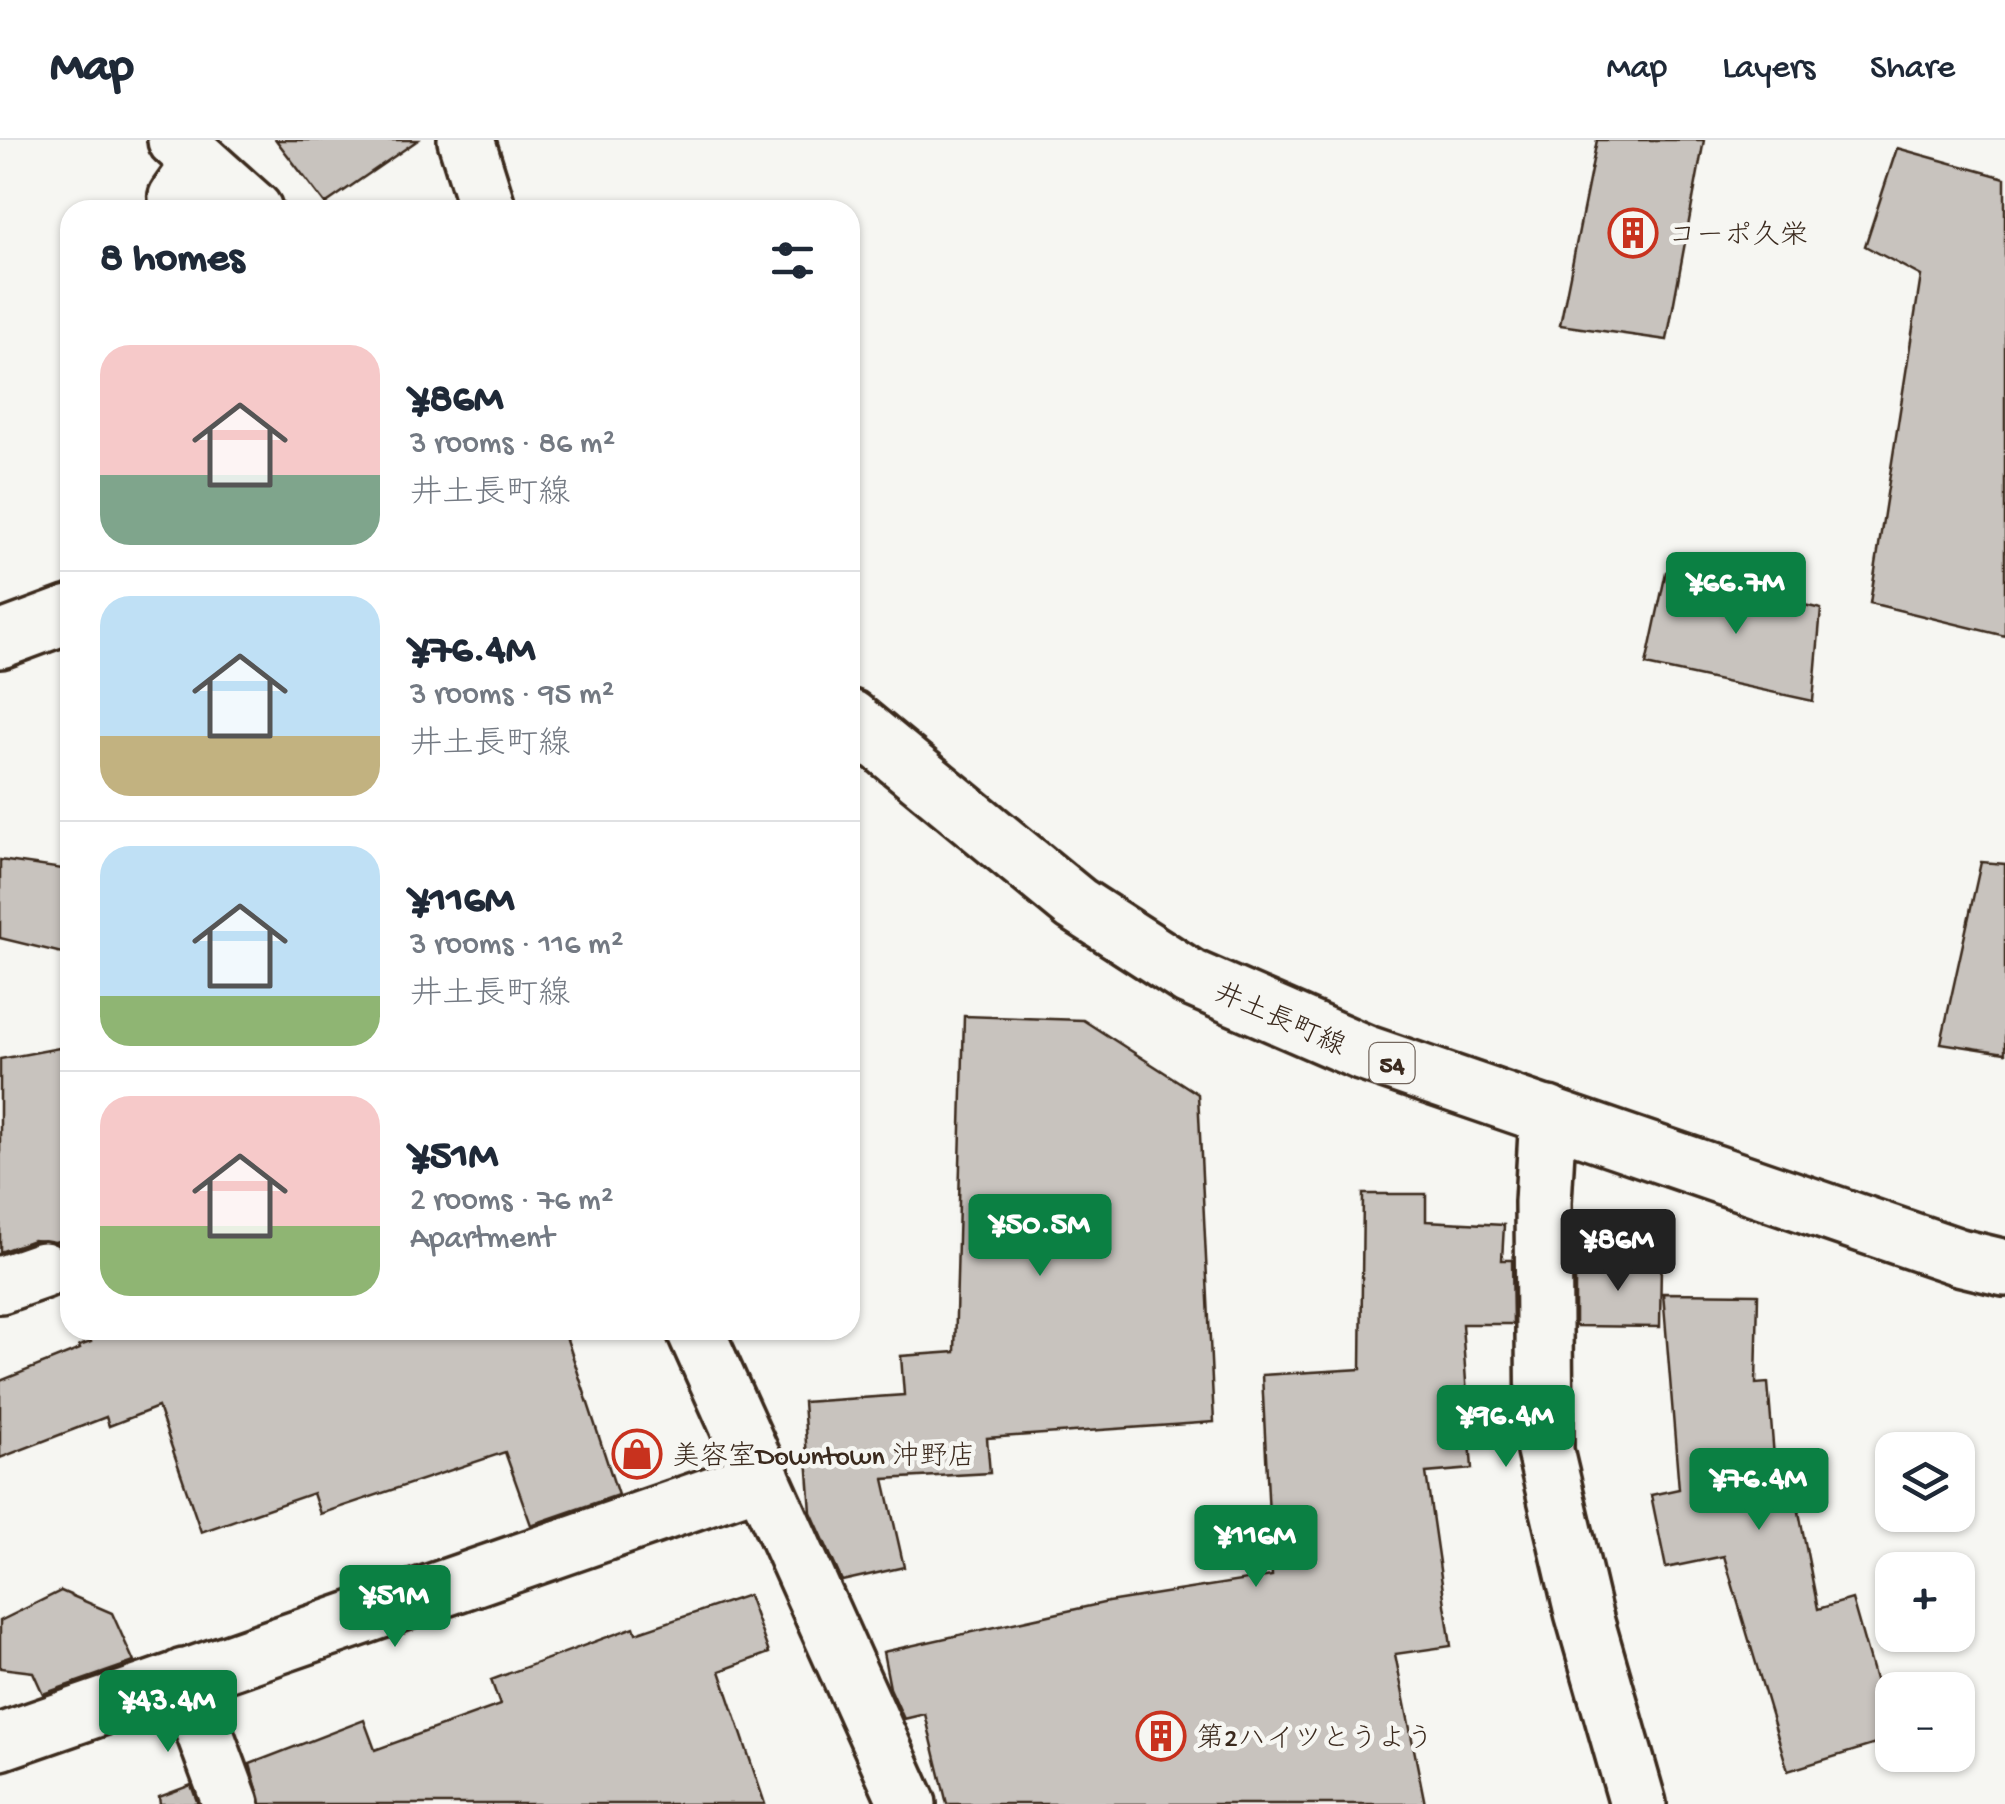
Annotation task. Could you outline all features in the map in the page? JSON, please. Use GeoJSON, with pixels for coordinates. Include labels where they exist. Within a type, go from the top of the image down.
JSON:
{"type":"FeatureCollection","features":[{"type":"Feature","properties":{"kind":"street"},"geometry":{"type":"LineString","coordinates":[[466,140],[485,200]]}},
{"type":"Feature","properties":{"kind":"street"},"geometry":{"type":"LineString","coordinates":[[186,171],[237,200]]}},
{"type":"Feature","properties":{"kind":"street"},"geometry":{"type":"LineString","coordinates":[[0,640],[60,618]]}},
{"type":"Feature","properties":{"kind":"street","name":"井土長町線"},"geometry":{"type":"LineString","coordinates":[[860,726],[1076,904],[1189,977],[1364,1053],[1959,1258],[2005,1268]]}},
{"type":"Feature","properties":{"kind":"street"},"geometry":{"type":"LineString","coordinates":[[1548,1115],[1543,1202],[1545,1451],[1583,1612],[1638,1804]]}},
{"type":"Feature","properties":{"kind":"street"},"geometry":{"type":"LineString","coordinates":[[700,1340],[908,1804]]}},
{"type":"Feature","properties":{"kind":"street"},"geometry":{"type":"LineString","coordinates":[[0,1742],[762,1478]]}},
{"type":"Feature","properties":{"kind":"street"},"geometry":{"type":"LineString","coordinates":[[184,1678],[231,1804]]}},
{"type":"Feature","properties":{"kind":"building"},"geometry":{"type":"Polygon","coordinates":[[[276,140],[418,140],[331,200],[322,200],[276,140]]]}},
{"type":"Feature","properties":{"kind":"building","name":"コーポ久栄"},"geometry":{"type":"Polygon","coordinates":[[[1597,140],[1704,140],[1667,340],[1560,325],[1597,140]]]}},
{"type":"Feature","properties":{"kind":"building"},"geometry":{"type":"Polygon","coordinates":[[[1897,148],[2005,178],[2005,636],[1870,603],[1921,276],[1865,246],[1897,148]]]}},
{"type":"Feature","properties":{"kind":"building"},"geometry":{"type":"Polygon","coordinates":[[[1666,572],[1821,609],[1813,701],[1646,665],[1666,572]]]}},
{"type":"Feature","properties":{"kind":"building"},"geometry":{"type":"Polygon","coordinates":[[[0,860],[60,869],[60,953],[0,938],[0,860]]]}},
{"type":"Feature","properties":{"kind":"building"},"geometry":{"type":"Polygon","coordinates":[[[1981,862],[2005,864],[2005,1053],[1941,1043],[1981,862]]]}},
{"type":"Feature","properties":{"kind":"building"},"geometry":{"type":"Polygon","coordinates":[[[964,1016],[1083,1020],[1198,1094],[1214,1422],[987,1438],[990,1473],[884,1479],[904,1567],[842,1581],[811,1512],[803,1402],[904,1395],[901,1356],[955,1352],[964,1016]]]}},
{"type":"Feature","properties":{"kind":"building"},"geometry":{"type":"Polygon","coordinates":[[[60,1048],[60,1240],[33,1240],[0,1252],[0,1059],[60,1048]]]}},
{"type":"Feature","properties":{"kind":"building"},"geometry":{"type":"Polygon","coordinates":[[[1363,1194],[1426,1194],[1426,1221],[1504,1225],[1502,1260],[1512,1260],[1513,1324],[1462,1324],[1472,1469],[1426,1473],[1451,1646],[1395,1654],[1425,1804],[947,1804],[925,1714],[904,1719],[890,1688],[883,1652],[1108,1602],[1272,1576],[1262,1375],[1361,1369],[1363,1194]]]}},
{"type":"Feature","properties":{"kind":"building"},"geometry":{"type":"Polygon","coordinates":[[[1575,1261],[1661,1263],[1660,1327],[1575,1326],[1575,1261]]]}},
{"type":"Feature","properties":{"kind":"building"},"geometry":{"type":"Polygon","coordinates":[[[1663,1293],[1758,1294],[1756,1384],[1768,1383],[1775,1469],[1790,1466],[1818,1609],[1852,1599],[1875,1680],[1875,1744],[1788,1771],[1724,1556],[1666,1568],[1651,1495],[1679,1489],[1663,1293]]]}},
{"type":"Feature","properties":{"kind":"building"},"geometry":{"type":"Polygon","coordinates":[[[567,1340],[618,1495],[531,1525],[505,1452],[320,1514],[313,1493],[201,1532],[158,1407],[109,1426],[106,1417],[0,1458],[0,1381],[91,1342],[567,1340]]]}},
{"type":"Feature","properties":{"kind":"building"},"geometry":{"type":"Polygon","coordinates":[[[61,1591],[112,1613],[134,1662],[43,1694],[33,1672],[0,1668],[0,1621],[61,1591]]]}},
{"type":"Feature","properties":{"kind":"building"},"geometry":{"type":"Polygon","coordinates":[[[748,1595],[769,1653],[720,1671],[765,1804],[261,1804],[250,1764],[364,1720],[375,1750],[500,1705],[491,1680],[634,1627],[636,1633],[748,1595]]]}},
{"type":"Feature","properties":{"kind":"building"},"geometry":{"type":"Polygon","coordinates":[[[191,1785],[198,1804],[160,1804],[159,1797],[191,1785]]]}},
{"type":"Feature","properties":{"kind":"place","name":"コーポ久栄"},"geometry":{"type":"Point","coordinates":[1633,233]}},
{"type":"Feature","properties":{"kind":"place","name":"美容室Downtown 沖野店"},"geometry":{"type":"Point","coordinates":[637,1454]}},
{"type":"Feature","properties":{"kind":"place","name":"第2ハイツとうよう"},"geometry":{"type":"Point","coordinates":[1161,1736]}}]}
